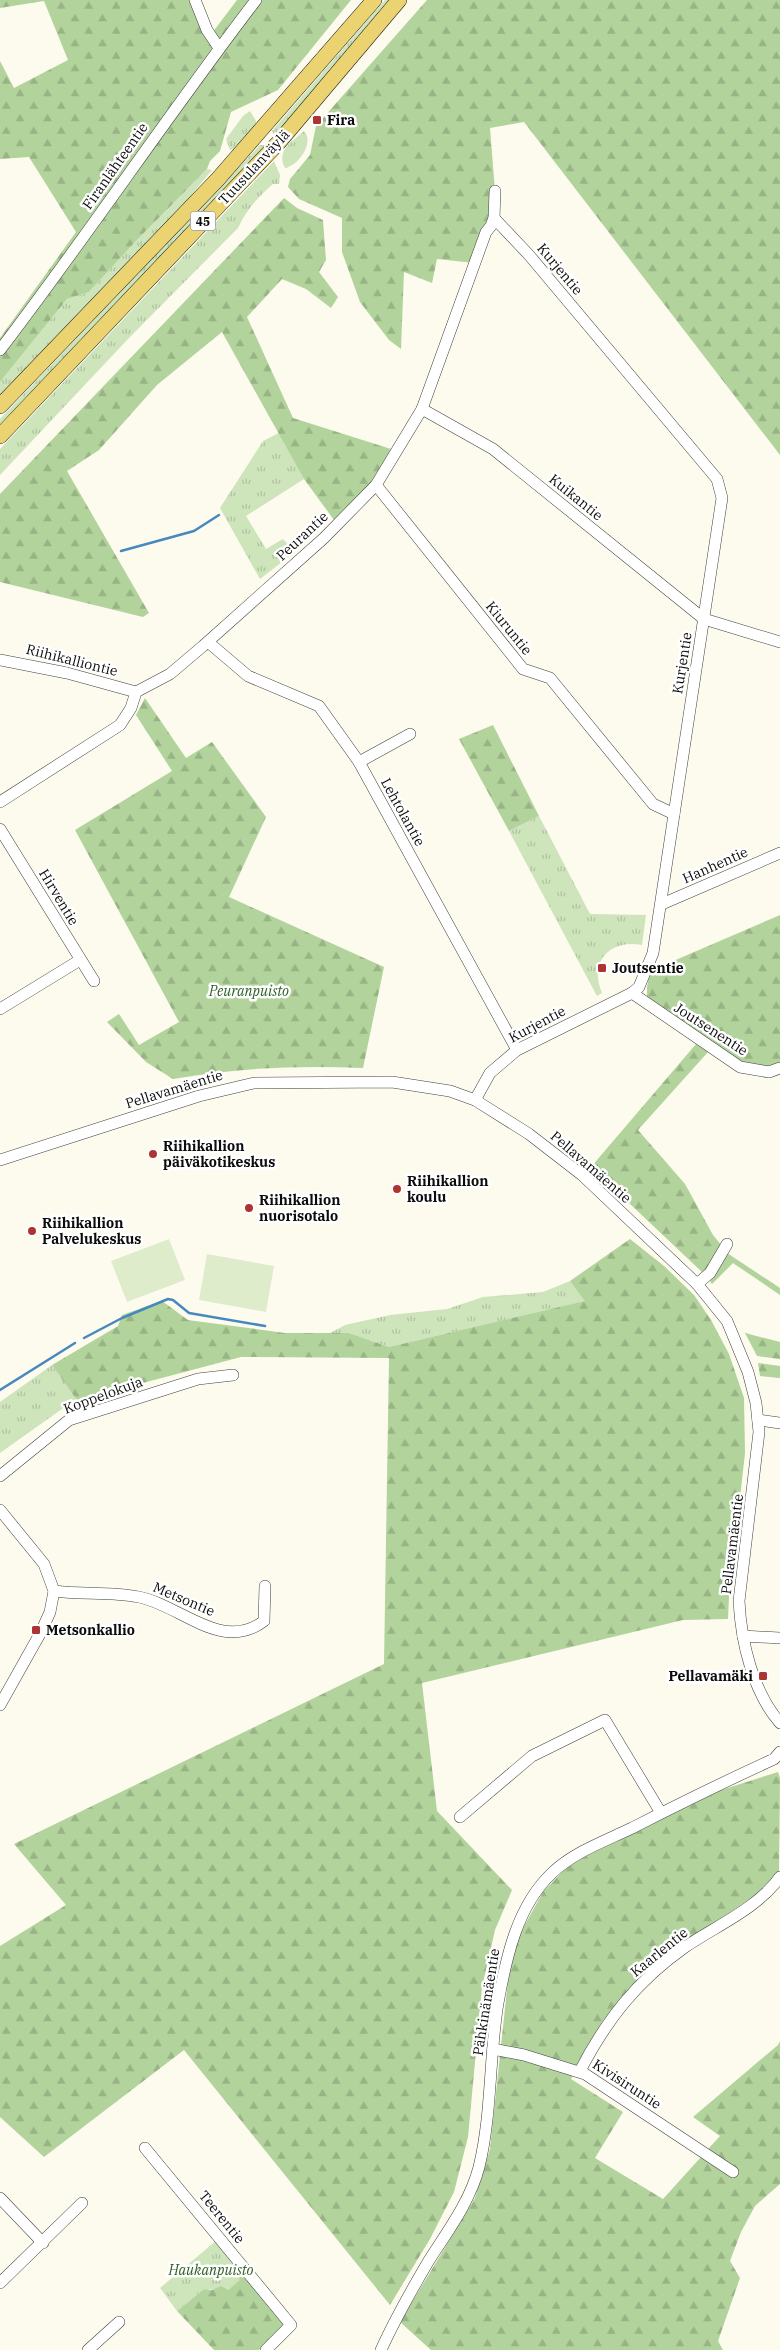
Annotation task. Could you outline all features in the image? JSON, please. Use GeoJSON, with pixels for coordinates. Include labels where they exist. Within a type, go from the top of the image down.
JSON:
{"type":"FeatureCollection","features":[{"type":"Feature","properties":{"kind":"main road","name":"Tuusulanväylä"},"geometry":{"type":"LineString","coordinates":[[0,406],[218,179],[374,0]]}},
{"type":"Feature","properties":{"kind":"main road","name":"Tuusulanväylä"},"geometry":{"type":"LineString","coordinates":[[0,436],[278,142],[399,0]]}},
{"type":"Feature","properties":{"kind":"street"},"geometry":{"type":"LineString","coordinates":[[195,0],[206,30],[219,48]]}},
{"type":"Feature","properties":{"kind":"street","name":"Firanlähteentie"},"geometry":{"type":"LineString","coordinates":[[0,350],[46,290],[219,48],[256,0]]}},
{"type":"Feature","properties":{"kind":"street","name":"Peurantie"},"geometry":{"type":"LineString","coordinates":[[136,692],[170,674],[208,642],[324,538],[376,485],[422,410],[462,292],[486,232],[494,218],[495,191]]}},
{"type":"Feature","properties":{"kind":"street","name":"Kurjentie"},"geometry":{"type":"LineString","coordinates":[[476,1100],[490,1073],[516,1050],[632,993],[638,987],[653,953],[662,904],[722,498],[717,479],[534,261],[494,218]]}},
{"type":"Feature","properties":{"kind":"street","name":"Kuikantie"},"geometry":{"type":"LineString","coordinates":[[422,410],[493,449],[704,619]]}},
{"type":"Feature","properties":{"kind":"street","name":"Kiuruntie"},"geometry":{"type":"LineString","coordinates":[[376,485],[523,669],[550,678],[653,804],[674,814]]}},
{"type":"Feature","properties":{"kind":"street"},"geometry":{"type":"LineString","coordinates":[[704,619],[780,642]]}},
{"type":"Feature","properties":{"kind":"street","name":"Lehtolantie"},"geometry":{"type":"LineString","coordinates":[[208,642],[248,676],[319,706],[358,762],[516,1050]]}},
{"type":"Feature","properties":{"kind":"street","name":"Riihikalliontie"},"geometry":{"type":"LineString","coordinates":[[0,660],[67,673],[136,692]]}},
{"type":"Feature","properties":{"kind":"street"},"geometry":{"type":"LineString","coordinates":[[0,802],[120,725],[131,708],[136,692]]}},
{"type":"Feature","properties":{"kind":"street"},"geometry":{"type":"LineString","coordinates":[[358,762],[410,734]]}},
{"type":"Feature","properties":{"kind":"street","name":"Hirventie"},"geometry":{"type":"LineString","coordinates":[[0,829],[94,981]]}},
{"type":"Feature","properties":{"kind":"street","name":"Hanhentie"},"geometry":{"type":"LineString","coordinates":[[662,904],[780,853]]}},
{"type":"Feature","properties":{"kind":"street"},"geometry":{"type":"LineString","coordinates":[[0,1009],[80,960]]}},
{"type":"Feature","properties":{"kind":"street","name":"Joutsenentie"},"geometry":{"type":"LineString","coordinates":[[632,993],[740,1067],[769,1072],[780,1068]]}},
{"type":"Feature","properties":{"kind":"street","name":"Pellavamäentie"},"geometry":{"type":"LineString","coordinates":[[0,1160],[199,1096],[254,1083],[392,1082],[450,1091],[476,1100],[530,1134],[560,1157],[697,1284],[727,1321],[738,1344],[748,1372],[758,1420],[756,1462],[740,1600],[743,1636],[765,1702],[780,1723]]}},
{"type":"Feature","properties":{"kind":"street"},"geometry":{"type":"LineString","coordinates":[[697,1284],[710,1273],[727,1244]]}},
{"type":"Feature","properties":{"kind":"street","name":"Koppelokuja"},"geometry":{"type":"LineString","coordinates":[[0,1476],[69,1420],[198,1379],[232,1375]]}},
{"type":"Feature","properties":{"kind":"street"},"geometry":{"type":"LineString","coordinates":[[758,1420],[780,1423]]}},
{"type":"Feature","properties":{"kind":"street"},"geometry":{"type":"LineString","coordinates":[[0,1510],[44,1564],[54,1591],[50,1612],[41,1632],[0,1705]]}},
{"type":"Feature","properties":{"kind":"street","name":"Metsontie"},"geometry":{"type":"LineString","coordinates":[[54,1591],[140,1596],[225,1633],[253,1629],[264,1621],[265,1586]]}},
{"type":"Feature","properties":{"kind":"street"},"geometry":{"type":"LineString","coordinates":[[743,1636],[780,1638]]}},
{"type":"Feature","properties":{"kind":"street"},"geometry":{"type":"LineString","coordinates":[[460,1817],[532,1756],[605,1720],[660,1813]]}},
{"type":"Feature","properties":{"kind":"street","name":"Pähkinämäentie"},"geometry":{"type":"LineString","coordinates":[[380,2350],[402,2305],[467,2200],[479,2168],[485,2136],[498,2005],[512,1936],[538,1890],[552,1874],[575,1856],[779,1755]]}},
{"type":"Feature","properties":{"kind":"street","name":"Kaarlentie"},"geometry":{"type":"LineString","coordinates":[[580,2071],[605,2026],[627,1998],[683,1949],[752,1904],[780,1877]]}},
{"type":"Feature","properties":{"kind":"street","name":"Kivisiruntie"},"geometry":{"type":"LineString","coordinates":[[493,2049],[524,2055],[580,2071],[733,2172]]}},
{"type":"Feature","properties":{"kind":"street","name":"Teerentie"},"geometry":{"type":"LineString","coordinates":[[145,2148],[291,2325],[266,2350]]}},
{"type":"Feature","properties":{"kind":"street"},"geometry":{"type":"LineString","coordinates":[[0,2198],[43,2243]]}},
{"type":"Feature","properties":{"kind":"street"},"geometry":{"type":"LineString","coordinates":[[0,2283],[82,2203]]}},
{"type":"Feature","properties":{"kind":"street"},"geometry":{"type":"LineString","coordinates":[[88,2350],[119,2322]]}},
{"type":"Feature","properties":{"kind":"green space"},"geometry":{"type":"Polygon","coordinates":[[[0,0],[193,0],[209,37],[237,0],[351,0],[278,90],[231,112],[220,151],[210,161],[207,169],[89,292],[67,299],[0,382],[0,338],[76,232],[29,157],[0,159],[0,61],[14,88],[68,60],[44,1],[0,8],[0,0]]]}},
{"type":"Feature","properties":{"kind":"green space"},"geometry":{"type":"Polygon","coordinates":[[[385,0],[393,0],[276,137],[272,131],[385,0]]]}},
{"type":"Feature","properties":{"kind":"green space"},"geometry":{"type":"Polygon","coordinates":[[[427,0],[780,0],[780,455],[524,122],[490,128],[495,191],[493,220],[474,263],[437,259],[432,283],[404,272],[401,349],[389,340],[360,302],[342,252],[342,218],[299,199],[288,187],[290,179],[310,155],[316,126],[427,0]]]}},
{"type":"Feature","properties":{"kind":"green space"},"geometry":{"type":"Polygon","coordinates":[[[250,111],[256,121],[256,126],[234,149],[230,150],[226,139],[243,116],[250,111]]]}},
{"type":"Feature","properties":{"kind":"green space"},"geometry":{"type":"Polygon","coordinates":[[[304,131],[308,142],[304,153],[295,163],[285,168],[282,156],[284,151],[304,131]]]}},
{"type":"Feature","properties":{"kind":"green space"},"geometry":{"type":"Polygon","coordinates":[[[260,145],[264,145],[263,150],[0,429],[0,419],[260,145]]]}},
{"type":"Feature","properties":{"kind":"green space"},"geometry":{"type":"Polygon","coordinates":[[[274,161],[280,175],[279,184],[273,184],[257,199],[238,228],[127,340],[0,475],[0,449],[274,161]]]}},
{"type":"Feature","properties":{"kind":"green space"},"geometry":{"type":"Polygon","coordinates":[[[207,169],[212,170],[178,211],[0,398],[0,382],[67,299],[89,292],[207,169]]]}},
{"type":"Feature","properties":{"kind":"green space"},"geometry":{"type":"Polygon","coordinates":[[[284,198],[297,208],[323,220],[326,260],[319,272],[338,297],[331,308],[306,289],[282,279],[247,317],[293,418],[391,449],[371,482],[334,520],[304,479],[222,332],[157,385],[99,450],[67,471],[149,613],[143,617],[0,582],[0,494],[284,198]]]}},
{"type":"Feature","properties":{"kind":"green space"},"geometry":{"type":"Polygon","coordinates":[[[279,433],[304,479],[246,516],[266,549],[283,539],[295,552],[260,579],[220,508],[263,441],[279,433]]]}},
{"type":"Feature","properties":{"kind":"green space","name":"Peuranpuisto"},"geometry":{"type":"Polygon","coordinates":[[[145,698],[186,758],[212,742],[266,817],[229,897],[384,967],[363,1068],[268,1068],[173,1079],[146,1062],[107,1022],[119,1014],[139,1045],[179,1022],[75,830],[172,771],[136,715],[145,698]]]}},
{"type":"Feature","properties":{"kind":"green space"},"geometry":{"type":"Polygon","coordinates":[[[493,725],[539,816],[509,831],[459,739],[493,725]]]}},
{"type":"Feature","properties":{"kind":"green space"},"geometry":{"type":"Polygon","coordinates":[[[539,816],[590,914],[646,915],[642,945],[630,944],[611,949],[600,963],[598,972],[602,993],[597,996],[509,831],[539,816]]]}},
{"type":"Feature","properties":{"kind":"green space"},"geometry":{"type":"Polygon","coordinates":[[[780,915],[780,1065],[769,1069],[742,1064],[647,998],[650,971],[780,915]]]}},
{"type":"Feature","properties":{"kind":"green space"},"geometry":{"type":"Polygon","coordinates":[[[696,1044],[708,1052],[638,1130],[685,1184],[713,1235],[722,1246],[703,1273],[591,1167],[696,1044]]]}},
{"type":"Feature","properties":{"kind":"green space"},"geometry":{"type":"Polygon","coordinates":[[[169,1239],[185,1280],[127,1302],[111,1261],[169,1239]]]}},
{"type":"Feature","properties":{"kind":"green space"},"geometry":{"type":"Polygon","coordinates":[[[630,1239],[664,1266],[694,1295],[711,1320],[729,1354],[744,1398],[745,1453],[728,1619],[683,1620],[422,1683],[437,1811],[512,1890],[495,1930],[482,1987],[468,2137],[454,2192],[430,2239],[390,2305],[184,2050],[44,2157],[0,2117],[0,1946],[66,1905],[14,1844],[384,1664],[389,1358],[241,1357],[139,1384],[81,1403],[76,1399],[52,1365],[118,1326],[122,1315],[162,1301],[188,1320],[285,1333],[349,1333],[389,1347],[585,1301],[570,1281],[630,1239]]]}},
{"type":"Feature","properties":{"kind":"green space"},"geometry":{"type":"Polygon","coordinates":[[[727,1253],[780,1288],[780,1295],[733,1263],[712,1284],[710,1281],[727,1253]]]}},
{"type":"Feature","properties":{"kind":"green space"},"geometry":{"type":"Polygon","coordinates":[[[207,1254],[274,1266],[266,1312],[199,1300],[207,1254]]]}},
{"type":"Feature","properties":{"kind":"green space"},"geometry":{"type":"Polygon","coordinates":[[[570,1281],[586,1301],[389,1347],[349,1333],[330,1333],[345,1325],[390,1315],[447,1309],[483,1297],[543,1292],[570,1281]]]}},
{"type":"Feature","properties":{"kind":"green space"},"geometry":{"type":"Polygon","coordinates":[[[745,1333],[780,1342],[780,1359],[757,1356],[745,1333]]]}},
{"type":"Feature","properties":{"kind":"green space"},"geometry":{"type":"Polygon","coordinates":[[[758,1363],[780,1366],[780,1378],[760,1376],[758,1363]]]}},
{"type":"Feature","properties":{"kind":"green space"},"geometry":{"type":"Polygon","coordinates":[[[52,1365],[76,1399],[0,1453],[0,1402],[52,1365]]]}},
{"type":"Feature","properties":{"kind":"green space"},"geometry":{"type":"Polygon","coordinates":[[[778,1772],[780,1778],[779,1871],[760,1892],[685,1943],[632,1988],[602,2022],[571,2079],[623,2112],[595,2158],[663,2199],[720,2136],[693,2117],[778,2045],[780,2041],[780,2184],[755,2206],[741,2232],[730,2261],[740,2278],[718,2341],[723,2350],[431,2350],[400,2322],[475,2198],[490,2149],[508,1980],[518,1937],[543,1892],[565,1869],[584,1857],[715,1792],[778,1772]]]}},
{"type":"Feature","properties":{"kind":"green space","name":"Haukanpuisto"},"geometry":{"type":"Polygon","coordinates":[[[217,2240],[237,2263],[241,2280],[228,2290],[204,2289],[177,2311],[160,2288],[217,2240]]]}},
{"type":"Feature","properties":{"kind":"green space"},"geometry":{"type":"Polygon","coordinates":[[[237,2263],[285,2324],[259,2350],[214,2350],[177,2311],[204,2289],[212,2290],[221,2286],[228,2290],[240,2280],[231,2270],[237,2263]]]}},
{"type":"Feature","properties":{"kind":"waterway"},"geometry":{"type":"LineString","coordinates":[[121,551],[194,531],[219,515]]}},
{"type":"Feature","properties":{"kind":"waterway"},"geometry":{"type":"LineString","coordinates":[[84,1338],[122,1318],[168,1299],[173,1300],[189,1313],[265,1326]]}},
{"type":"Feature","properties":{"kind":"waterway"},"geometry":{"type":"LineString","coordinates":[[0,1390],[75,1343]]}},
{"type":"Feature","properties":{"kind":"place","name":"Fira"},"geometry":{"type":"Point","coordinates":[317,120]}},
{"type":"Feature","properties":{"kind":"place","name":"Joutsentie"},"geometry":{"type":"Point","coordinates":[602,968]}},
{"type":"Feature","properties":{"kind":"place","name":"Riihikallion päiväkotikeskus"},"geometry":{"type":"Point","coordinates":[153,1154]}},
{"type":"Feature","properties":{"kind":"place","name":"Riihikallion koulu"},"geometry":{"type":"Point","coordinates":[397,1189]}},
{"type":"Feature","properties":{"kind":"place","name":"Riihikallion nuorisotalo"},"geometry":{"type":"Point","coordinates":[249,1208]}},
{"type":"Feature","properties":{"kind":"place","name":"Riihikallion Palvelukeskus"},"geometry":{"type":"Point","coordinates":[32,1231]}},
{"type":"Feature","properties":{"kind":"place","name":"Metsonkallio"},"geometry":{"type":"Point","coordinates":[36,1630]}},
{"type":"Feature","properties":{"kind":"place","name":"Pellavamäki"},"geometry":{"type":"Point","coordinates":[763,1676]}}]}
